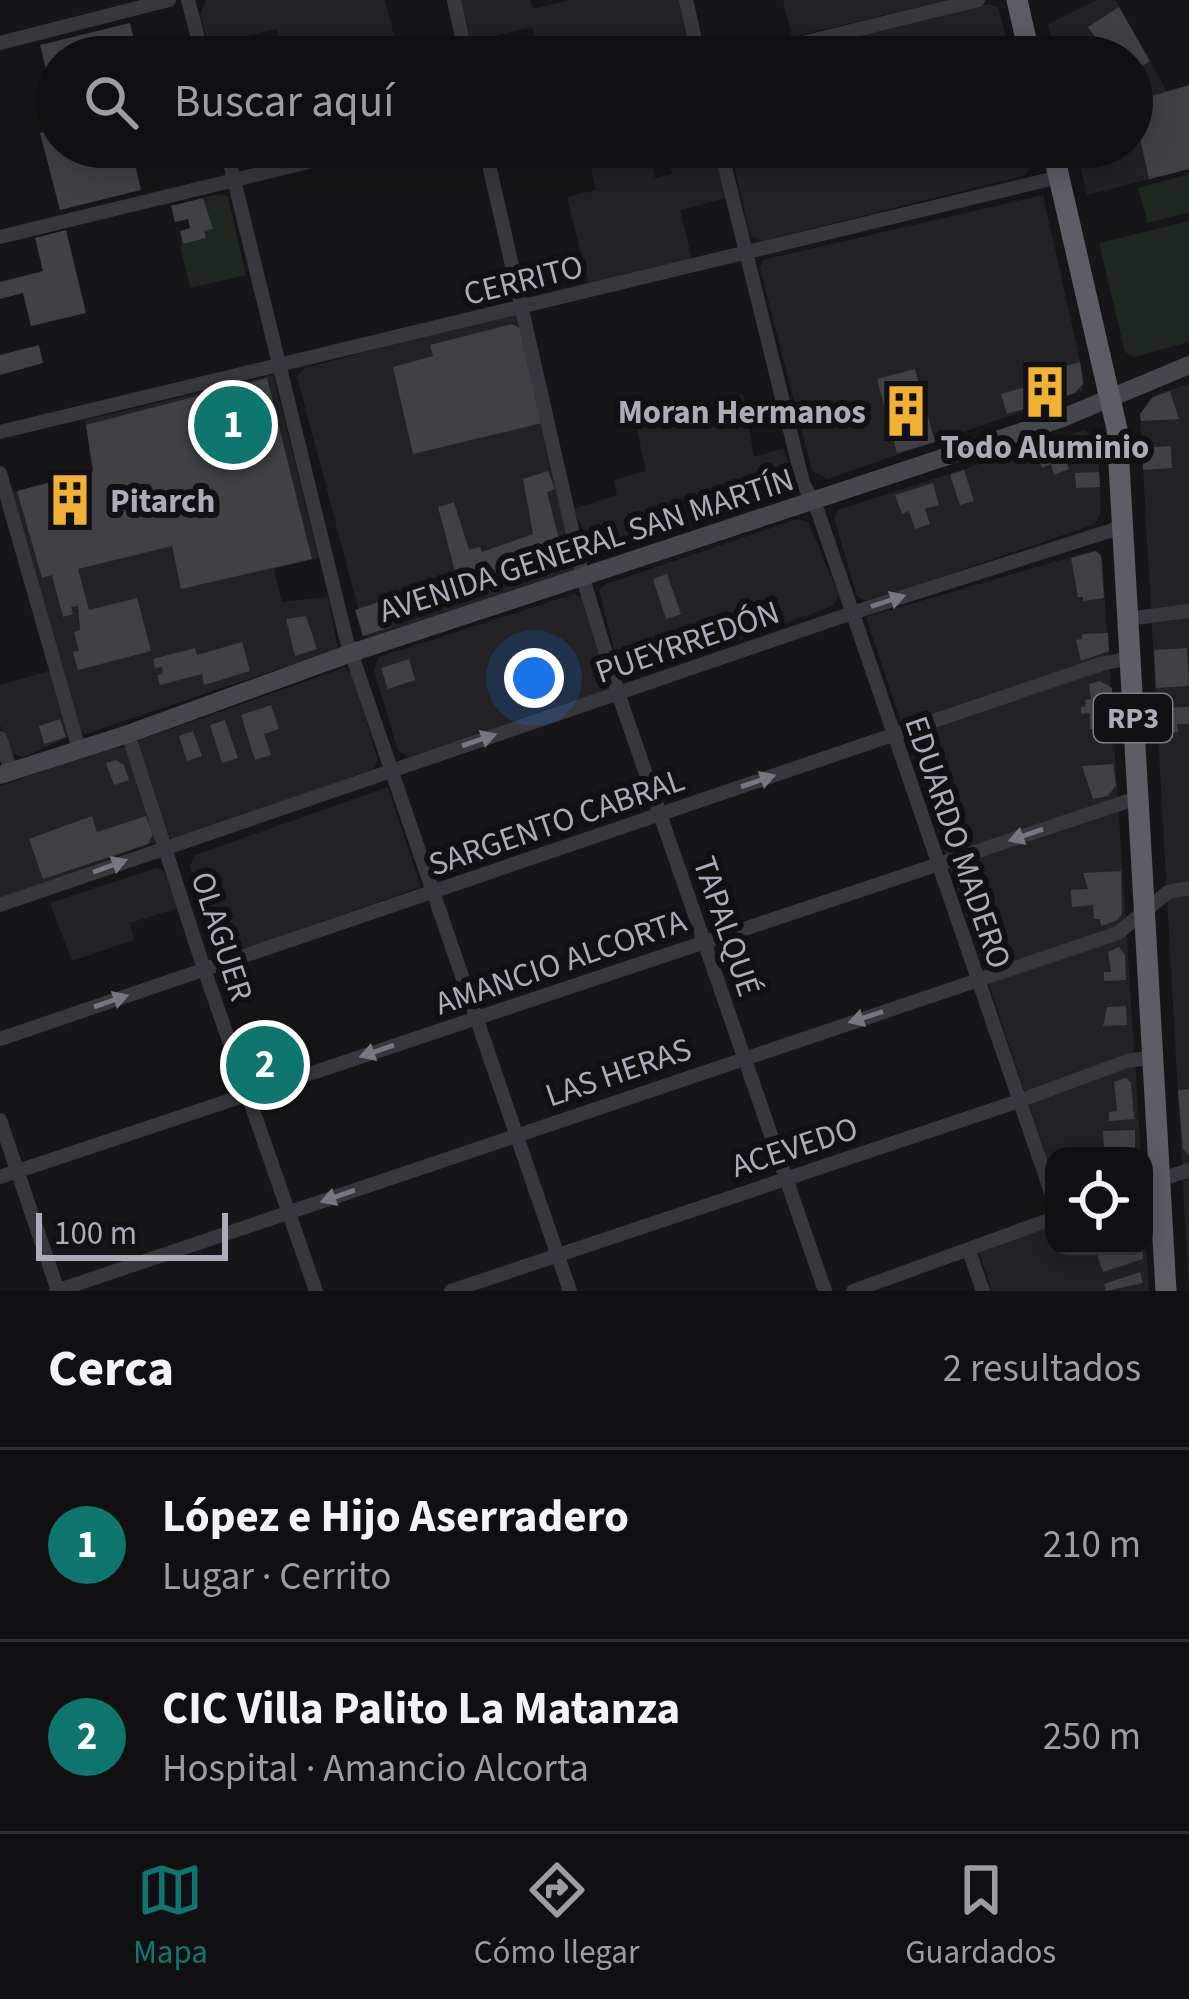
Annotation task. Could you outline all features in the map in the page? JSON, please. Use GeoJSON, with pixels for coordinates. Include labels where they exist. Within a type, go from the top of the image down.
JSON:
{"type":"FeatureCollection","features":[{"type":"Feature","properties":{"kind":"highway"},"geometry":{"type":"LineString","coordinates":[[1017,0],[1025,36]]}},
{"type":"Feature","properties":{"kind":"highway","name":"RP3"},"geometry":{"type":"LineString","coordinates":[[1057,168],[1112,395],[1154,1057],[1153,1147]]}},
{"type":"Feature","properties":{"kind":"highway","name":"RP3"},"geometry":{"type":"LineString","coordinates":[[1153,1190],[1166,1291]]}},
{"type":"Feature","properties":{"kind":"main road","name":"AVENIDA GENERAL SAN MARTÍN"},"geometry":{"type":"LineString","coordinates":[[6,773],[351,653],[1060,419],[1189,365]]}},
{"type":"Feature","properties":{"kind":"street"},"geometry":{"type":"LineString","coordinates":[[0,43],[169,0]]}},
{"type":"Feature","properties":{"kind":"street"},"geometry":{"type":"LineString","coordinates":[[188,0],[197,36]]}},
{"type":"Feature","properties":{"kind":"street"},"geometry":{"type":"LineString","coordinates":[[454,0],[462,36]]}},
{"type":"Feature","properties":{"kind":"street"},"geometry":{"type":"LineString","coordinates":[[686,0],[694,36]]}},
{"type":"Feature","properties":{"kind":"street"},"geometry":{"type":"LineString","coordinates":[[831,36],[978,0]]}},
{"type":"Feature","properties":{"kind":"street"},"geometry":{"type":"LineString","coordinates":[[232,168],[351,653],[570,1291]]}},
{"type":"Feature","properties":{"kind":"street"},"geometry":{"type":"LineString","coordinates":[[0,237],[287,168]]}},
{"type":"Feature","properties":{"kind":"street","name":"TAPALQUÉ"},"geometry":{"type":"LineString","coordinates":[[489,168],[583,578],[825,1291]]}},
{"type":"Feature","properties":{"kind":"street","name":"EDUARDO MADERO"},"geometry":{"type":"LineString","coordinates":[[726,168],[803,483],[1045,1176]]}},
{"type":"Feature","properties":{"kind":"street","name":"CERRITO"},"geometry":{"type":"LineString","coordinates":[[0,432],[1059,177]]}},
{"type":"Feature","properties":{"kind":"street"},"geometry":{"type":"LineString","coordinates":[[0,473],[5,513],[79,748]]}},
{"type":"Feature","properties":{"kind":"street","name":"PUEYRREDÓN"},"geometry":{"type":"LineString","coordinates":[[0,905],[852,613],[1122,527]]}},
{"type":"Feature","properties":{"kind":"street"},"geometry":{"type":"LineString","coordinates":[[1127,619],[1189,611]]}},
{"type":"Feature","properties":{"kind":"street","name":"SARGENTO CABRAL"},"geometry":{"type":"LineString","coordinates":[[0,1040],[893,734],[1130,658]]}},
{"type":"Feature","properties":{"kind":"street","name":"OLAGUER"},"geometry":{"type":"LineString","coordinates":[[128,734],[316,1291]]}},
{"type":"Feature","properties":{"kind":"street"},"geometry":{"type":"LineString","coordinates":[[0,738],[6,773]]}},
{"type":"Feature","properties":{"kind":"street","name":"AMANCIO ALCORTA"},"geometry":{"type":"LineString","coordinates":[[0,1178],[1137,798]]}},
{"type":"Feature","properties":{"kind":"street","name":"LAS HERAS"},"geometry":{"type":"LineString","coordinates":[[57,1291],[1118,933],[1168,892],[1189,888]]}},
{"type":"Feature","properties":{"kind":"street","name":"ACEVEDO"},"geometry":{"type":"LineString","coordinates":[[451,1291],[1126,1061],[1154,1057]]}},
{"type":"Feature","properties":{"kind":"street"},"geometry":{"type":"LineString","coordinates":[[0,1120],[57,1291]]}},
{"type":"Feature","properties":{"kind":"street"},"geometry":{"type":"LineString","coordinates":[[1153,1182],[1189,1170]]}},
{"type":"Feature","properties":{"kind":"street"},"geometry":{"type":"LineString","coordinates":[[853,1291],[1045,1221]]}},
{"type":"Feature","properties":{"kind":"street"},"geometry":{"type":"LineString","coordinates":[[969,1251],[982,1291]]}},
{"type":"Feature","properties":{"kind":"shaded area"},"geometry":{"type":"Polygon","coordinates":[[[206,0],[385,0],[394,36],[279,36],[277,29],[245,36],[207,36],[200,15],[206,0]]]}},
{"type":"Feature","properties":{"kind":"shaded area"},"geometry":{"type":"Polygon","coordinates":[[[459,0],[530,0],[533,9],[569,0],[680,0],[688,36],[535,36],[533,27],[494,36],[467,36],[459,0]]]}},
{"type":"Feature","properties":{"kind":"shaded area"},"geometry":{"type":"Polygon","coordinates":[[[783,0],[948,0],[796,36],[792,36],[783,0]]]}},
{"type":"Feature","properties":{"kind":"shaded area"},"geometry":{"type":"Polygon","coordinates":[[[1097,0],[1115,0],[1136,36],[1051,36],[1048,24],[1097,0]]]}},
{"type":"Feature","properties":{"kind":"shaded area"},"geometry":{"type":"Polygon","coordinates":[[[988,4],[998,7],[1006,36],[855,36],[988,4]]]}},
{"type":"Feature","properties":{"kind":"shaded area"},"geometry":{"type":"Polygon","coordinates":[[[1153,66],[1167,91],[1189,85],[1189,169],[1087,195],[1081,168],[1153,168],[1153,66]]]}},
{"type":"Feature","properties":{"kind":"shaded area"},"geometry":{"type":"Polygon","coordinates":[[[591,168],[652,168],[655,178],[672,174],[671,168],[719,168],[727,198],[680,210],[692,259],[589,285],[567,197],[596,190],[591,168]]]}},
{"type":"Feature","properties":{"kind":"shaded area"},"geometry":{"type":"Polygon","coordinates":[[[735,168],[1029,168],[1026,175],[762,241],[750,236],[735,168]]]}},
{"type":"Feature","properties":{"kind":"shaded area"},"geometry":{"type":"Polygon","coordinates":[[[1189,174],[1189,212],[1148,223],[1138,188],[1189,174]]]}},
{"type":"Feature","properties":{"kind":"shaded area"},"geometry":{"type":"Polygon","coordinates":[[[1043,195],[1084,379],[1082,391],[827,479],[812,471],[760,268],[763,260],[1043,195]]]}},
{"type":"Feature","properties":{"kind":"shaded area"},"geometry":{"type":"Polygon","coordinates":[[[228,197],[246,275],[190,288],[180,245],[205,238],[204,231],[212,228],[203,198],[228,197]]]}},
{"type":"Feature","properties":{"kind":"shaded area"},"geometry":{"type":"Polygon","coordinates":[[[1189,221],[1189,342],[1134,357],[1125,352],[1099,243],[1189,221]]]}},
{"type":"Feature","properties":{"kind":"shaded area"},"geometry":{"type":"Polygon","coordinates":[[[518,314],[574,570],[366,638],[297,376],[305,368],[518,314]]]}},
{"type":"Feature","properties":{"kind":"shaded area"},"geometry":{"type":"Polygon","coordinates":[[[273,375],[319,558],[274,569],[282,602],[328,597],[338,649],[85,734],[78,728],[11,493],[93,471],[85,420],[273,375]]]}},
{"type":"Feature","properties":{"kind":"shaded area"},"geometry":{"type":"Polygon","coordinates":[[[1189,384],[1189,1291],[1140,414],[1154,395],[1189,384]]]}},
{"type":"Feature","properties":{"kind":"shaded area"},"geometry":{"type":"Polygon","coordinates":[[[743,395],[754,457],[783,448],[792,492],[601,553],[593,548],[573,509],[617,495],[614,480],[646,471],[635,421],[743,395]]]}},
{"type":"Feature","properties":{"kind":"shaded area"},"geometry":{"type":"Polygon","coordinates":[[[1084,430],[1098,441],[1101,512],[1095,524],[869,602],[857,596],[834,518],[838,510],[1084,430]]]}},
{"type":"Feature","properties":{"kind":"shaded area"},"geometry":{"type":"Polygon","coordinates":[[[798,519],[808,522],[839,595],[833,606],[633,678],[621,676],[599,590],[798,519]]]}},
{"type":"Feature","properties":{"kind":"shaded area"},"geometry":{"type":"Polygon","coordinates":[[[1095,550],[1102,555],[1140,1147],[1045,1147],[1045,1152],[866,617],[1095,550]]]}},
{"type":"Feature","properties":{"kind":"shaded area"},"geometry":{"type":"Polygon","coordinates":[[[574,594],[585,599],[612,688],[410,757],[398,751],[374,670],[379,657],[574,594]]]}},
{"type":"Feature","properties":{"kind":"shaded area"},"geometry":{"type":"Polygon","coordinates":[[[344,668],[352,672],[378,760],[373,769],[176,840],[167,836],[139,740],[344,668]]]}},
{"type":"Feature","properties":{"kind":"shaded area"},"geometry":{"type":"Polygon","coordinates":[[[52,670],[68,737],[24,757],[13,754],[0,725],[0,685],[52,670]]]}},
{"type":"Feature","properties":{"kind":"shaded area"},"geometry":{"type":"Polygon","coordinates":[[[117,745],[127,749],[157,841],[0,901],[0,786],[117,745]]]}},
{"type":"Feature","properties":{"kind":"shaded area"},"geometry":{"type":"Polygon","coordinates":[[[388,787],[421,887],[226,955],[218,952],[190,866],[195,855],[388,787]]]}},
{"type":"Feature","properties":{"kind":"shaded area"},"geometry":{"type":"Polygon","coordinates":[[[156,868],[164,871],[178,908],[130,923],[134,940],[72,961],[50,903],[156,868]]]}},
{"type":"Feature","properties":{"kind":"shaded area"},"geometry":{"type":"Polygon","coordinates":[[[1045,1214],[1045,1255],[1147,1255],[1149,1291],[992,1291],[979,1252],[1045,1214]]]}},
{"type":"Feature","properties":{"kind":"building"},"geometry":{"type":"Polygon","coordinates":[[[1119,7],[1136,36],[1094,36],[1088,27],[1119,7]]]}},
{"type":"Feature","properties":{"kind":"building"},"geometry":{"type":"Polygon","coordinates":[[[130,23],[133,36],[77,36],[130,23]]]}},
{"type":"Feature","properties":{"kind":"building"},"geometry":{"type":"Polygon","coordinates":[[[1189,85],[1189,169],[1149,179],[1147,168],[1153,168],[1153,96],[1189,85]]]}},
{"type":"Feature","properties":{"kind":"building"},"geometry":{"type":"Polygon","coordinates":[[[49,168],[136,168],[141,190],[60,210],[49,168]]]}},
{"type":"Feature","properties":{"kind":"building"},"geometry":{"type":"Polygon","coordinates":[[[203,198],[213,229],[204,231],[206,238],[183,244],[180,231],[190,228],[188,219],[175,222],[171,206],[203,198]]]}},
{"type":"Feature","properties":{"kind":"building"},"geometry":{"type":"Polygon","coordinates":[[[66,230],[86,313],[31,326],[23,293],[0,299],[0,282],[43,271],[35,238],[66,230]]]}},
{"type":"Feature","properties":{"kind":"building"},"geometry":{"type":"Polygon","coordinates":[[[512,324],[521,329],[542,423],[413,454],[393,367],[433,356],[430,345],[512,324]]]}},
{"type":"Feature","properties":{"kind":"building"},"geometry":{"type":"Polygon","coordinates":[[[39,345],[43,363],[0,375],[0,355],[39,345]]]}},
{"type":"Feature","properties":{"kind":"building"},"geometry":{"type":"Polygon","coordinates":[[[1080,362],[1083,384],[1075,393],[1007,414],[1001,394],[1030,386],[1027,377],[1080,362]]]}},
{"type":"Feature","properties":{"kind":"building","name":"Moran Hermanos"},"geometry":{"type":"Polygon","coordinates":[[[915,369],[935,442],[897,453],[877,379],[915,369]]]}},
{"type":"Feature","properties":{"kind":"building"},"geometry":{"type":"Polygon","coordinates":[[[267,378],[312,559],[181,589],[172,546],[78,569],[89,610],[137,598],[151,651],[78,670],[73,652],[79,651],[74,632],[80,630],[78,606],[63,617],[52,575],[42,578],[17,491],[93,471],[86,425],[267,378]]]}},
{"type":"Feature","properties":{"kind":"building"},"geometry":{"type":"Polygon","coordinates":[[[1170,391],[1179,419],[1141,421],[1140,414],[1152,398],[1170,391]]]}},
{"type":"Feature","properties":{"kind":"building"},"geometry":{"type":"Polygon","coordinates":[[[1059,442],[1069,469],[1054,475],[1051,464],[1042,468],[1036,451],[1059,442]]]}},
{"type":"Feature","properties":{"kind":"building"},"geometry":{"type":"Polygon","coordinates":[[[1171,446],[1172,468],[1143,470],[1142,448],[1171,446]]]}},
{"type":"Feature","properties":{"kind":"building"},"geometry":{"type":"Polygon","coordinates":[[[964,470],[974,501],[960,505],[950,475],[964,470]]]}},
{"type":"Feature","properties":{"kind":"building"},"geometry":{"type":"Polygon","coordinates":[[[548,471],[555,489],[547,492],[562,551],[557,555],[559,564],[462,598],[438,507],[454,502],[469,550],[480,547],[482,552],[533,534],[523,479],[548,471]]]}},
{"type":"Feature","properties":{"kind":"building"},"geometry":{"type":"Polygon","coordinates":[[[1099,472],[1100,487],[1076,488],[1075,473],[1099,472]]]}},
{"type":"Feature","properties":{"kind":"building"},"geometry":{"type":"Polygon","coordinates":[[[933,483],[939,505],[925,509],[930,524],[915,529],[909,511],[902,514],[895,495],[933,483]]]}},
{"type":"Feature","properties":{"kind":"building"},"geometry":{"type":"Polygon","coordinates":[[[1096,551],[1101,556],[1104,598],[1083,601],[1078,597],[1071,558],[1096,551]]]}},
{"type":"Feature","properties":{"kind":"building"},"geometry":{"type":"Polygon","coordinates":[[[667,574],[681,614],[666,619],[653,579],[667,574]]]}},
{"type":"Feature","properties":{"kind":"building"},"geometry":{"type":"Polygon","coordinates":[[[382,601],[391,627],[363,636],[355,610],[382,601]]]}},
{"type":"Feature","properties":{"kind":"building"},"geometry":{"type":"Polygon","coordinates":[[[306,616],[317,649],[295,656],[286,619],[306,616]]]}},
{"type":"Feature","properties":{"kind":"building"},"geometry":{"type":"Polygon","coordinates":[[[1108,633],[1109,651],[1081,661],[1076,640],[1082,634],[1108,633]]]}},
{"type":"Feature","properties":{"kind":"building"},"geometry":{"type":"Polygon","coordinates":[[[242,642],[250,671],[204,685],[202,674],[160,685],[157,675],[163,674],[162,667],[155,668],[153,659],[195,648],[197,655],[242,642]]]}},
{"type":"Feature","properties":{"kind":"building"},"geometry":{"type":"Polygon","coordinates":[[[1187,648],[1189,686],[1156,688],[1154,650],[1187,648]]]}},
{"type":"Feature","properties":{"kind":"building"},"geometry":{"type":"Polygon","coordinates":[[[409,659],[415,680],[388,689],[381,668],[409,659]]]}},
{"type":"Feature","properties":{"kind":"building"},"geometry":{"type":"Polygon","coordinates":[[[1100,681],[1112,688],[1113,728],[1090,729],[1090,713],[1081,714],[1081,707],[1091,699],[1089,684],[1100,681]]]}},
{"type":"Feature","properties":{"kind":"building"},"geometry":{"type":"Polygon","coordinates":[[[271,705],[279,729],[264,734],[271,755],[255,760],[241,715],[271,705]]]}},
{"type":"Feature","properties":{"kind":"building"},"geometry":{"type":"Polygon","coordinates":[[[1189,707],[1189,724],[1177,724],[1178,732],[1160,733],[1158,708],[1189,707]]]}},
{"type":"Feature","properties":{"kind":"building"},"geometry":{"type":"Polygon","coordinates":[[[60,719],[66,737],[44,744],[39,726],[60,719]]]}},
{"type":"Feature","properties":{"kind":"building"},"geometry":{"type":"Polygon","coordinates":[[[225,720],[238,758],[222,763],[210,725],[225,720]]]}},
{"type":"Feature","properties":{"kind":"building"},"geometry":{"type":"Polygon","coordinates":[[[193,731],[202,756],[187,761],[179,736],[193,731]]]}},
{"type":"Feature","properties":{"kind":"building"},"geometry":{"type":"Polygon","coordinates":[[[116,760],[124,765],[129,780],[114,785],[106,763],[116,760]]]}},
{"type":"Feature","properties":{"kind":"building"},"geometry":{"type":"Polygon","coordinates":[[[1113,764],[1116,785],[1108,796],[1093,799],[1082,766],[1113,764]]]}},
{"type":"Feature","properties":{"kind":"building"},"geometry":{"type":"Polygon","coordinates":[[[92,816],[97,832],[146,816],[153,834],[148,844],[43,879],[29,839],[92,816]]]}},
{"type":"Feature","properties":{"kind":"building"},"geometry":{"type":"Polygon","coordinates":[[[1121,871],[1122,914],[1116,921],[1101,926],[1100,919],[1094,919],[1093,905],[1072,907],[1071,890],[1088,889],[1083,873],[1121,871]]]}},
{"type":"Feature","properties":{"kind":"building"},"geometry":{"type":"Polygon","coordinates":[[[1119,947],[1125,955],[1126,980],[1104,981],[1104,972],[1111,972],[1108,952],[1119,947]]]}},
{"type":"Feature","properties":{"kind":"building"},"geometry":{"type":"Polygon","coordinates":[[[1126,1006],[1127,1025],[1103,1026],[1107,1007],[1126,1006]]]}},
{"type":"Feature","properties":{"kind":"building"},"geometry":{"type":"Polygon","coordinates":[[[1126,1078],[1131,1083],[1134,1119],[1109,1121],[1109,1112],[1117,1111],[1114,1082],[1126,1078]]]}},
{"type":"Feature","properties":{"kind":"building"},"geometry":{"type":"Polygon","coordinates":[[[1189,1089],[1189,1156],[1183,1149],[1178,1090],[1189,1089]]]}},
{"type":"Feature","properties":{"kind":"building"},"geometry":{"type":"Polygon","coordinates":[[[1135,1130],[1135,1147],[1104,1147],[1103,1131],[1135,1130]]]}},
{"type":"Feature","properties":{"kind":"building"},"geometry":{"type":"Polygon","coordinates":[[[1097,1255],[1143,1255],[1143,1259],[1103,1272],[1097,1255]]]}},
{"type":"Feature","properties":{"kind":"building"},"geometry":{"type":"Polygon","coordinates":[[[1140,1272],[1143,1283],[1106,1291],[1104,1284],[1140,1272]]]}},
{"type":"Feature","properties":{"kind":"place","name":"Todo Aluminio"},"geometry":{"type":"Point","coordinates":[1045,392]}},
{"type":"Feature","properties":{"kind":"place","name":"Moran Hermanos"},"geometry":{"type":"Point","coordinates":[906,411]}},
{"type":"Feature","properties":{"kind":"place","name":"López e Hijo Aserradero"},"geometry":{"type":"Point","coordinates":[233,425]}},
{"type":"Feature","properties":{"kind":"place","name":"Pitarch"},"geometry":{"type":"Point","coordinates":[70,500]}},
{"type":"Feature","properties":{"kind":"place","name":"CIC Villa Palito La Matanza"},"geometry":{"type":"Point","coordinates":[265,1065]}}]}
